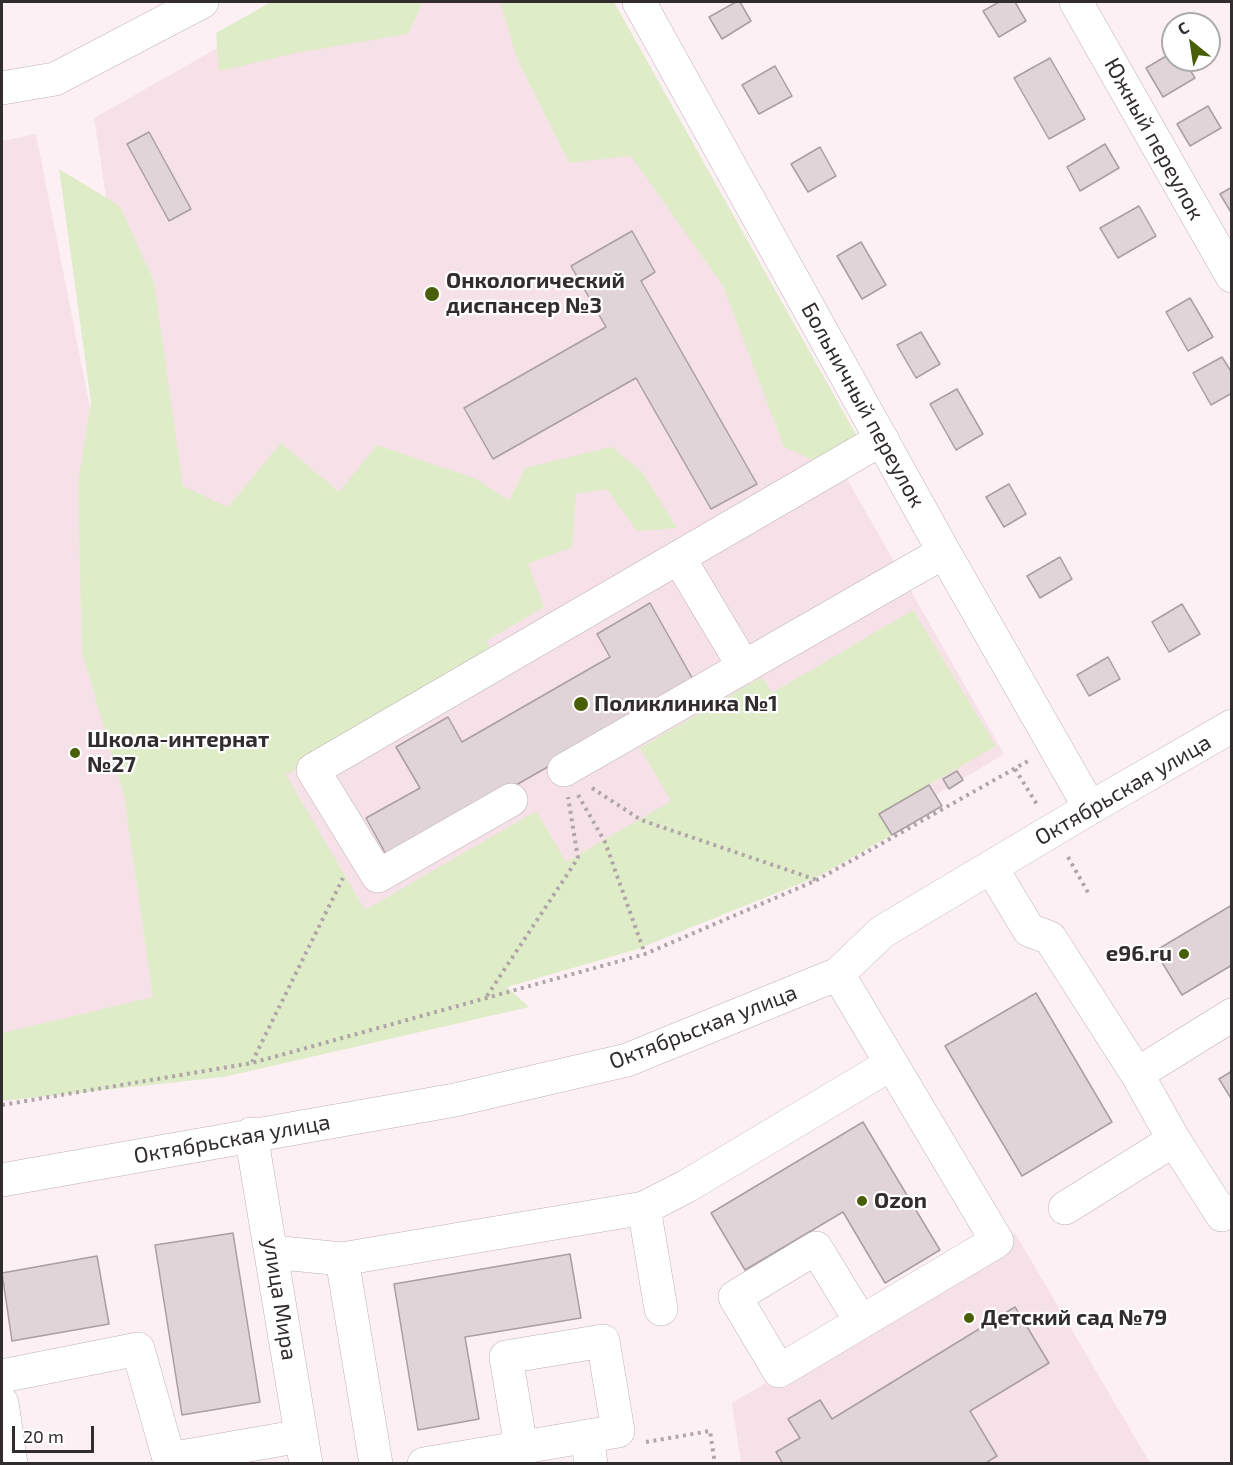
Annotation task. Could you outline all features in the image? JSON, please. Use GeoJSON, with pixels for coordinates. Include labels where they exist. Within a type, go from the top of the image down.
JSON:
{"type":"FeatureCollection","features":[{"type":"Feature","properties":{"kind":"street"},"geometry":{"type":"LineString","coordinates":[[2,88],[55,79],[202,2]]}},
{"type":"Feature","properties":{"kind":"street","name":"Больничный переулок"},"geometry":{"type":"LineString","coordinates":[[639,2],[944,552],[1090,808]]}},
{"type":"Feature","properties":{"kind":"street","name":"Южный переулок"},"geometry":{"type":"LineString","coordinates":[[1076,2],[1232,276]]}},
{"type":"Feature","properties":{"kind":"street"},"geometry":{"type":"LineString","coordinates":[[511,800],[378,876],[314,770],[882,439]]}},
{"type":"Feature","properties":{"kind":"street"},"geometry":{"type":"LineString","coordinates":[[564,770],[944,552]]}},
{"type":"Feature","properties":{"kind":"street"},"geometry":{"type":"LineString","coordinates":[[679,558],[744,667]]}},
{"type":"Feature","properties":{"kind":"street","name":"Октябрьская улица"},"geometry":{"type":"LineString","coordinates":[[2,1180],[251,1134],[455,1100],[627,1060],[838,974],[882,932],[1232,726]]}},
{"type":"Feature","properties":{"kind":"street"},"geometry":{"type":"LineString","coordinates":[[991,867],[1029,930],[1050,938],[1137,1074],[1174,1140],[1222,1215],[1232,1211]]}},
{"type":"Feature","properties":{"kind":"street"},"geometry":{"type":"LineString","coordinates":[[838,974],[997,1241],[861,1322]]}},
{"type":"Feature","properties":{"kind":"street"},"geometry":{"type":"LineString","coordinates":[[1137,1074],[1232,1015]]}},
{"type":"Feature","properties":{"kind":"street"},"geometry":{"type":"LineString","coordinates":[[272,1252],[342,1259],[644,1208],[687,1186],[891,1065]]}},
{"type":"Feature","properties":{"kind":"street","name":"улица Мира"},"geometry":{"type":"LineString","coordinates":[[251,1134],[304,1450]]}},
{"type":"Feature","properties":{"kind":"street"},"geometry":{"type":"LineString","coordinates":[[1065,1208],[1174,1140]]}},
{"type":"Feature","properties":{"kind":"street"},"geometry":{"type":"LineString","coordinates":[[644,1208],[662,1309]]}},
{"type":"Feature","properties":{"kind":"street"},"geometry":{"type":"LineString","coordinates":[[342,1259],[376,1464]]}},
{"type":"Feature","properties":{"kind":"street"},"geometry":{"type":"LineString","coordinates":[[424,1464],[521,1448],[589,1450],[618,1431],[603,1341],[506,1357],[521,1448]]}},
{"type":"Feature","properties":{"kind":"street"},"geometry":{"type":"LineString","coordinates":[[2,1376],[138,1349],[170,1459],[304,1450]]}},
{"type":"Feature","properties":{"kind":"street"},"geometry":{"type":"LineString","coordinates":[[2,1403],[11,1464]]}},
{"type":"Feature","properties":{"kind":"path"},"geometry":{"type":"LineString","coordinates":[[2,1105],[252,1063],[645,954],[817,880],[1055,746]]}},
{"type":"Feature","properties":{"kind":"path"},"geometry":{"type":"LineString","coordinates":[[564,770],[641,820],[817,880]]}},
{"type":"Feature","properties":{"kind":"path"},"geometry":{"type":"LineString","coordinates":[[564,770],[605,842],[645,954]]}},
{"type":"Feature","properties":{"kind":"path"},"geometry":{"type":"LineString","coordinates":[[487,997],[578,858],[564,770]]}},
{"type":"Feature","properties":{"kind":"path"},"geometry":{"type":"LineString","coordinates":[[252,1063],[359,846]]}},
{"type":"Feature","properties":{"kind":"shaded area"},"geometry":{"type":"Polygon","coordinates":[[[299,2],[581,2],[842,470],[1004,754],[768,896],[253,1034],[174,642],[94,118],[299,2]]]}},
{"type":"Feature","properties":{"kind":"shaded area","name":"Школа-интернат №27"},"geometry":{"type":"Polygon","coordinates":[[[36,134],[96,438],[199,1050],[2,1085],[2,141],[36,134]]]}},
{"type":"Feature","properties":{"kind":"shaded area","name":"Детский сад №79"},"geometry":{"type":"Polygon","coordinates":[[[1015,1233],[1150,1463],[741,1463],[732,1403],[1015,1233]]]}},
{"type":"Feature","properties":{"kind":"green space"},"geometry":{"type":"Polygon","coordinates":[[[271,2],[423,2],[408,34],[296,53],[219,71],[216,33],[271,2]]]}},
{"type":"Feature","properties":{"kind":"green space"},"geometry":{"type":"Polygon","coordinates":[[[500,2],[614,2],[858,438],[820,463],[784,447],[723,286],[631,156],[569,163],[517,59],[500,2]]]}},
{"type":"Feature","properties":{"kind":"green space"},"geometry":{"type":"Polygon","coordinates":[[[59,169],[120,206],[154,282],[183,486],[228,507],[281,443],[339,492],[377,445],[476,479],[509,501],[525,468],[611,447],[642,472],[677,528],[637,531],[607,489],[576,494],[572,547],[528,564],[544,607],[486,641],[493,654],[286,775],[365,910],[536,811],[566,862],[671,801],[640,748],[762,677],[772,693],[913,610],[996,746],[880,813],[892,835],[819,876],[635,950],[507,987],[529,1007],[224,1077],[2,1101],[2,1033],[153,997],[124,796],[82,652],[78,484],[91,402],[59,169]]]}},
{"type":"Feature","properties":{"kind":"building"},"geometry":{"type":"Polygon","coordinates":[[[740,2],[751,21],[722,39],[709,17],[740,2]]]}},
{"type":"Feature","properties":{"kind":"building"},"geometry":{"type":"Polygon","coordinates":[[[999,2],[1015,2],[1026,21],[999,37],[983,11],[999,2]]]}},
{"type":"Feature","properties":{"kind":"building"},"geometry":{"type":"Polygon","coordinates":[[[1050,58],[1085,119],[1049,139],[1014,78],[1050,58]]]}},
{"type":"Feature","properties":{"kind":"building"},"geometry":{"type":"Polygon","coordinates":[[[1161,59],[1161,72],[1191,72],[1195,78],[1163,97],[1146,68],[1161,59]]]}},
{"type":"Feature","properties":{"kind":"building"},"geometry":{"type":"Polygon","coordinates":[[[775,66],[792,96],[759,114],[742,85],[775,66]]]}},
{"type":"Feature","properties":{"kind":"building"},"geometry":{"type":"Polygon","coordinates":[[[1208,106],[1221,128],[1190,146],[1177,124],[1208,106]]]}},
{"type":"Feature","properties":{"kind":"building"},"geometry":{"type":"Polygon","coordinates":[[[149,132],[191,209],[169,221],[127,144],[149,132]]]}},
{"type":"Feature","properties":{"kind":"building"},"geometry":{"type":"Polygon","coordinates":[[[1105,144],[1119,168],[1080,191],[1067,167],[1105,144]]]}},
{"type":"Feature","properties":{"kind":"building"},"geometry":{"type":"Polygon","coordinates":[[[820,147],[836,176],[808,192],[791,164],[820,147]]]}},
{"type":"Feature","properties":{"kind":"building"},"geometry":{"type":"Polygon","coordinates":[[[1232,187],[1232,214],[1220,194],[1232,187]]]}},
{"type":"Feature","properties":{"kind":"building"},"geometry":{"type":"Polygon","coordinates":[[[1139,206],[1156,236],[1118,258],[1100,228],[1139,206]]]}},
{"type":"Feature","properties":{"kind":"building"},"geometry":{"type":"Polygon","coordinates":[[[632,231],[655,272],[641,281],[757,484],[711,509],[636,378],[493,459],[464,408],[606,327],[571,266],[632,231]]]}},
{"type":"Feature","properties":{"kind":"building"},"geometry":{"type":"Polygon","coordinates":[[[861,242],[886,285],[862,299],[837,256],[861,242]]]}},
{"type":"Feature","properties":{"kind":"building"},"geometry":{"type":"Polygon","coordinates":[[[1190,298],[1213,337],[1188,351],[1166,312],[1190,298]]]}},
{"type":"Feature","properties":{"kind":"building"},"geometry":{"type":"Polygon","coordinates":[[[921,332],[940,364],[916,378],[897,345],[921,332]]]}},
{"type":"Feature","properties":{"kind":"building"},"geometry":{"type":"Polygon","coordinates":[[[1222,357],[1232,373],[1232,393],[1211,405],[1193,373],[1222,357]]]}},
{"type":"Feature","properties":{"kind":"building"},"geometry":{"type":"Polygon","coordinates":[[[957,389],[983,434],[956,450],[930,404],[957,389]]]}},
{"type":"Feature","properties":{"kind":"building"},"geometry":{"type":"Polygon","coordinates":[[[1009,484],[1026,514],[1004,527],[986,497],[1009,484]]]}},
{"type":"Feature","properties":{"kind":"building"},"geometry":{"type":"Polygon","coordinates":[[[1060,557],[1072,579],[1040,598],[1027,576],[1060,557]]]}},
{"type":"Feature","properties":{"kind":"building"},"geometry":{"type":"Polygon","coordinates":[[[650,603],[695,683],[388,858],[366,818],[420,788],[396,747],[448,717],[462,742],[610,657],[597,634],[650,603]]]}},
{"type":"Feature","properties":{"kind":"building"},"geometry":{"type":"Polygon","coordinates":[[[1182,604],[1200,634],[1169,652],[1152,622],[1182,604]]]}},
{"type":"Feature","properties":{"kind":"building"},"geometry":{"type":"Polygon","coordinates":[[[1108,657],[1120,679],[1089,696],[1077,675],[1108,657]]]}},
{"type":"Feature","properties":{"kind":"building"},"geometry":{"type":"Polygon","coordinates":[[[957,771],[963,780],[949,789],[943,779],[957,771]]]}},
{"type":"Feature","properties":{"kind":"building"},"geometry":{"type":"Polygon","coordinates":[[[929,785],[942,806],[892,835],[879,814],[929,785]]]}},
{"type":"Feature","properties":{"kind":"building"},"geometry":{"type":"Polygon","coordinates":[[[1232,905],[1232,965],[1182,995],[1155,951],[1232,905]]]}},
{"type":"Feature","properties":{"kind":"building"},"geometry":{"type":"Polygon","coordinates":[[[1036,993],[1112,1122],[1022,1176],[945,1046],[1036,993]]]}},
{"type":"Feature","properties":{"kind":"building"},"geometry":{"type":"Polygon","coordinates":[[[1232,1071],[1232,1100],[1219,1079],[1232,1071]]]}},
{"type":"Feature","properties":{"kind":"building"},"geometry":{"type":"Polygon","coordinates":[[[863,1122],[940,1250],[885,1283],[843,1212],[745,1270],[711,1213],[863,1122]]]}},
{"type":"Feature","properties":{"kind":"building"},"geometry":{"type":"Polygon","coordinates":[[[233,1233],[260,1402],[182,1415],[155,1245],[233,1233]]]}},
{"type":"Feature","properties":{"kind":"building"},"geometry":{"type":"Polygon","coordinates":[[[570,1254],[581,1318],[465,1337],[479,1419],[418,1430],[394,1284],[570,1254]]]}},
{"type":"Feature","properties":{"kind":"building"},"geometry":{"type":"Polygon","coordinates":[[[97,1256],[109,1324],[12,1341],[2,1273],[97,1256]]]}},
{"type":"Feature","properties":{"kind":"building"},"geometry":{"type":"Polygon","coordinates":[[[1015,1307],[1049,1363],[970,1411],[997,1456],[984,1464],[783,1464],[776,1452],[800,1438],[788,1419],[820,1400],[832,1419],[1015,1307]]]}},
{"type":"Feature","properties":{"kind":"place","name":"Онкологический диспансер №3"},"geometry":{"type":"Point","coordinates":[432,294]}},
{"type":"Feature","properties":{"kind":"place","name":"Поликлиника №1"},"geometry":{"type":"Point","coordinates":[581,704]}},
{"type":"Feature","properties":{"kind":"place","name":"Школа-интернат №27"},"geometry":{"type":"Point","coordinates":[75,753]}},
{"type":"Feature","properties":{"kind":"place","name":"e96.ru"},"geometry":{"type":"Point","coordinates":[1184,954]}},
{"type":"Feature","properties":{"kind":"place","name":"Ozon"},"geometry":{"type":"Point","coordinates":[862,1201]}},
{"type":"Feature","properties":{"kind":"place","name":"Детский сад №79"},"geometry":{"type":"Point","coordinates":[969,1318]}}]}
